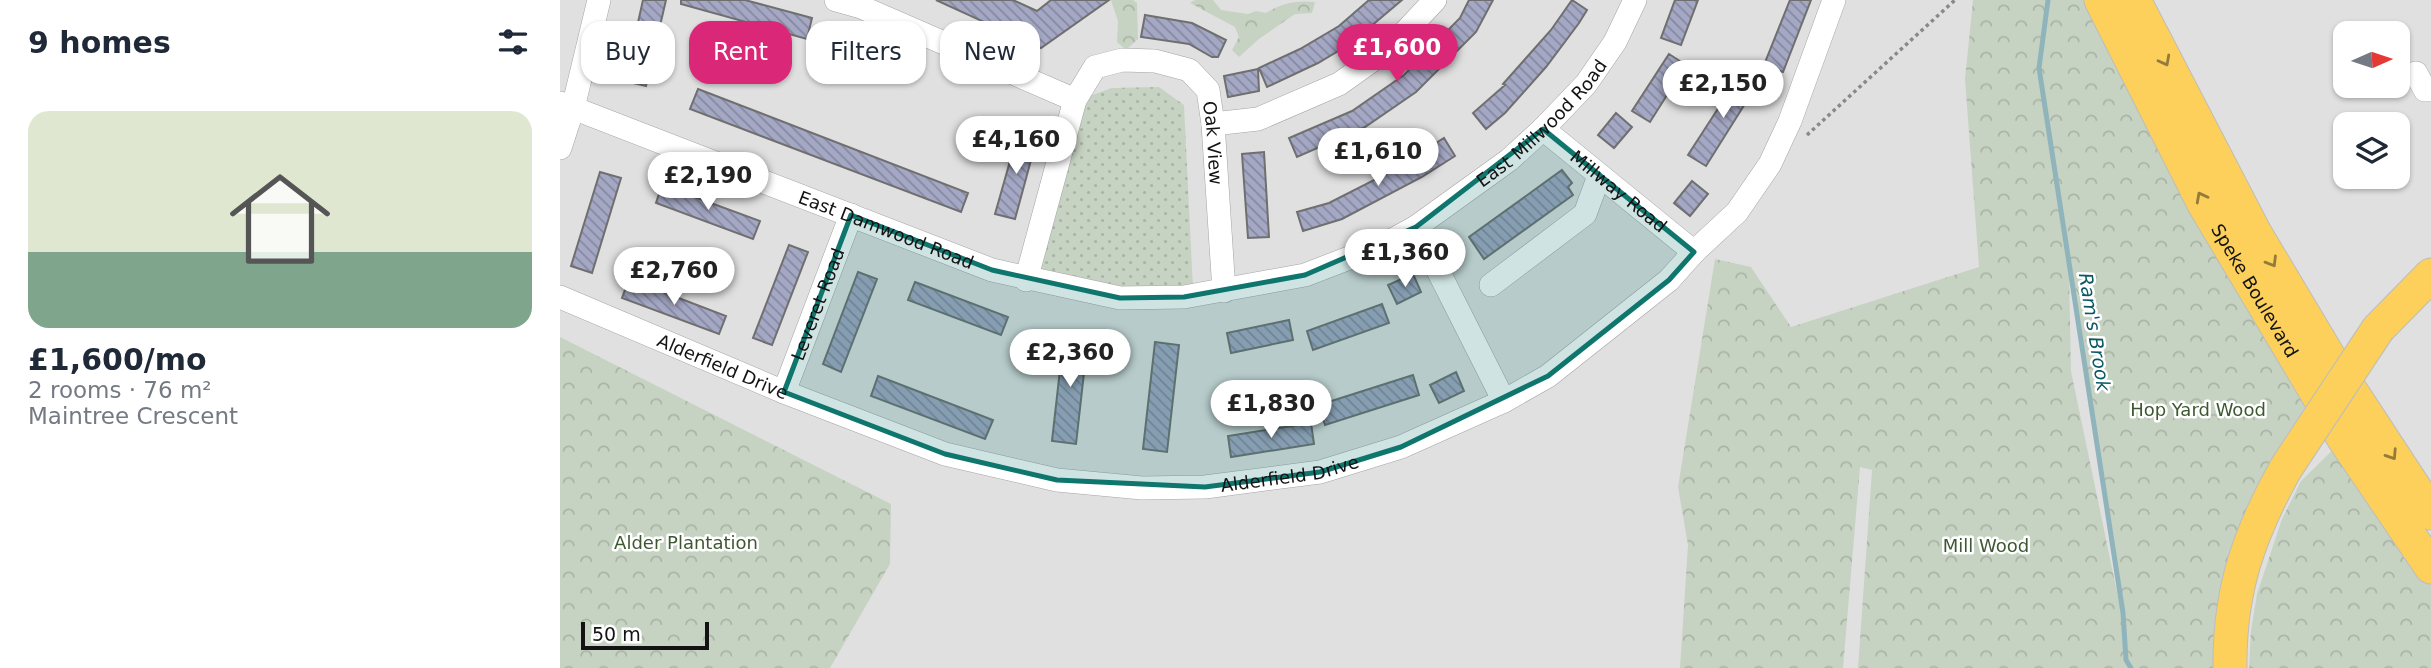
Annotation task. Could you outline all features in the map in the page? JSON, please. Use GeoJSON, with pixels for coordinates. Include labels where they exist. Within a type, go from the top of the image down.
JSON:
{"type":"FeatureCollection","features":[{"type":"Feature","properties":{"kind":"highway","name":"Speke Boulevard"},"geometry":{"type":"LineString","coordinates":[[2101,0],[2204,204],[2344,439],[2431,568]]}},
{"type":"Feature","properties":{"kind":"highway","name":"Speke Boulevard"},"geometry":{"type":"LineString","coordinates":[[2134,0],[2255,233],[2332,362],[2431,513]]}},
{"type":"Feature","properties":{"kind":"highway"},"geometry":{"type":"LineString","coordinates":[[2230,668],[2233,612],[2239,580],[2263,509],[2293,475],[2384,338],[2431,275]]}},
{"type":"Feature","properties":{"kind":"highway"},"geometry":{"type":"LineString","coordinates":[[2384,338],[2431,302]]}},
{"type":"Feature","properties":{"kind":"highway"},"geometry":{"type":"LineString","coordinates":[[2249,668],[2257,594],[2282,519],[2293,475]]}},
{"type":"Feature","properties":{"kind":"street"},"geometry":{"type":"LineString","coordinates":[[560,148],[567,106],[599,0]]}},
{"type":"Feature","properties":{"kind":"street"},"geometry":{"type":"LineString","coordinates":[[836,0],[861,4],[1075,100]]}},
{"type":"Feature","properties":{"kind":"street"},"geometry":{"type":"LineString","coordinates":[[1213,124],[1258,119],[1339,84],[1391,47],[1435,0]]}},
{"type":"Feature","properties":{"kind":"street","name":"East Millwood Road"},"geometry":{"type":"LineString","coordinates":[[1224,291],[1305,275],[1383,244],[1416,227],[1509,160],[1543,129],[1586,84],[1615,41],[1635,0]]}},
{"type":"Feature","properties":{"kind":"street","name":"Alderfield Drive"},"geometry":{"type":"LineString","coordinates":[[560,297],[784,392],[946,454],[1057,480],[1142,488],[1205,486],[1320,472],[1401,447],[1504,401],[1548,376],[1669,280],[1737,212],[1770,164],[1790,121],[1834,0]]}},
{"type":"Feature","properties":{"kind":"street","name":"Oak View"},"geometry":{"type":"LineString","coordinates":[[1026,280],[1075,100],[1095,67],[1122,60],[1155,61],[1189,70],[1208,90],[1213,124],[1224,291]]}},
{"type":"Feature","properties":{"kind":"street","name":"East Damwood Road"},"geometry":{"type":"LineString","coordinates":[[567,106],[992,270],[1026,280],[1120,299],[1184,297],[1224,291]]}},
{"type":"Feature","properties":{"kind":"street","name":"Millway Road"},"geometry":{"type":"LineString","coordinates":[[1543,129],[1694,253]]}},
{"type":"Feature","properties":{"kind":"street"},"geometry":{"type":"LineString","coordinates":[[1491,285],[1585,214],[1599,176]]}},
{"type":"Feature","properties":{"kind":"street","name":"Leveret Road"},"geometry":{"type":"LineString","coordinates":[[784,392],[851,215]]}},
{"type":"Feature","properties":{"kind":"street"},"geometry":{"type":"LineString","coordinates":[[1416,227],[1504,401]]}},
{"type":"Feature","properties":{"kind":"path"},"geometry":{"type":"LineString","coordinates":[[1806,135],[1955,0]]}},
{"type":"Feature","properties":{"kind":"highlighted area"},"geometry":{"type":"Polygon","coordinates":[[[1543,129],[1694,252],[1669,280],[1548,376],[1401,447],[1320,472],[1205,487],[1057,480],[945,454],[784,392],[851,215],[992,270],[1120,298],[1184,297],[1305,275],[1416,227],[1543,129]]]}},
{"type":"Feature","properties":{"kind":"green space"},"geometry":{"type":"Polygon","coordinates":[[[1111,0],[1133,0],[1137,3],[1138,39],[1126,50],[1117,42],[1118,21],[1111,0]]]}},
{"type":"Feature","properties":{"kind":"green space"},"geometry":{"type":"Polygon","coordinates":[[[1195,0],[1213,0],[1221,10],[1248,14],[1256,11],[1266,13],[1289,3],[1315,2],[1312,13],[1295,14],[1239,57],[1232,50],[1239,37],[1235,27],[1190,3],[1195,0]]]}},
{"type":"Feature","properties":{"kind":"green space","name":"Mill Wood"},"geometry":{"type":"Polygon","coordinates":[[[1973,0],[2101,0],[2321,414],[2286,468],[2230,668],[1858,668],[1872,470],[1860,467],[1843,668],[1680,668],[1688,545],[1678,487],[1715,259],[1751,267],[1791,327],[1979,267],[1965,79],[1973,0]],[[2069,272],[2071,371],[2123,621],[2069,272]]]}},
{"type":"Feature","properties":{"kind":"green space"},"geometry":{"type":"Polygon","coordinates":[[[1159,87],[1184,105],[1193,289],[1110,288],[1039,272],[1081,99],[1112,88],[1159,87]]]}},
{"type":"Feature","properties":{"kind":"green space","name":"Alder Plantation"},"geometry":{"type":"Polygon","coordinates":[[[560,337],[891,504],[890,564],[830,668],[560,668],[560,337]]]}},
{"type":"Feature","properties":{"kind":"green space"},"geometry":{"type":"Polygon","coordinates":[[[2344,439],[2431,567],[2431,668],[2249,668],[2257,594],[2282,519],[2301,481],[2344,439]]]}},
{"type":"Feature","properties":{"kind":"building"},"geometry":{"type":"Polygon","coordinates":[[[643,0],[666,0],[661,21],[638,21],[643,0]]]}},
{"type":"Feature","properties":{"kind":"building"},"geometry":{"type":"Polygon","coordinates":[[[681,0],[745,0],[812,18],[811,21],[806,21],[806,39],[792,35],[792,21],[742,21],[681,4],[681,0]]]}},
{"type":"Feature","properties":{"kind":"building"},"geometry":{"type":"Polygon","coordinates":[[[936,0],[1013,0],[1037,11],[1051,0],[1109,0],[1041,48],[1040,21],[982,21],[936,0]]]}},
{"type":"Feature","properties":{"kind":"building"},"geometry":{"type":"Polygon","coordinates":[[[1369,0],[1402,0],[1350,44],[1318,63],[1267,87],[1259,68],[1300,49],[1339,26],[1369,0]]]}},
{"type":"Feature","properties":{"kind":"building"},"geometry":{"type":"Polygon","coordinates":[[[1469,0],[1493,0],[1476,32],[1416,92],[1365,127],[1297,157],[1289,138],[1352,111],[1404,75],[1460,18],[1469,0]]]}},
{"type":"Feature","properties":{"kind":"building"},"geometry":{"type":"Polygon","coordinates":[[[1572,0],[1587,10],[1579,23],[1546,67],[1505,113],[1486,129],[1473,113],[1505,85],[1503,84],[1551,30],[1572,0]]]}},
{"type":"Feature","properties":{"kind":"building"},"geometry":{"type":"Polygon","coordinates":[[[1675,0],[1698,0],[1681,45],[1661,38],[1675,0]]]}},
{"type":"Feature","properties":{"kind":"building"},"geometry":{"type":"Polygon","coordinates":[[[1790,0],[1811,0],[1783,72],[1764,65],[1790,0]]]}},
{"type":"Feature","properties":{"kind":"building"},"geometry":{"type":"Polygon","coordinates":[[[1145,15],[1192,23],[1226,40],[1218,57],[1212,57],[1189,44],[1141,37],[1145,15]]]}},
{"type":"Feature","properties":{"kind":"building"},"geometry":{"type":"Polygon","coordinates":[[[1669,54],[1686,65],[1650,122],[1632,111],[1669,54]]]}},
{"type":"Feature","properties":{"kind":"building"},"geometry":{"type":"Polygon","coordinates":[[[1258,69],[1259,91],[1228,97],[1224,76],[1258,69]]]}},
{"type":"Feature","properties":{"kind":"building"},"geometry":{"type":"Polygon","coordinates":[[[1741,73],[1758,83],[1706,166],[1688,155],[1741,73]]]}},
{"type":"Feature","properties":{"kind":"building"},"geometry":{"type":"Polygon","coordinates":[[[698,89],[968,193],[961,212],[690,109],[698,89]]]}},
{"type":"Feature","properties":{"kind":"building"},"geometry":{"type":"Polygon","coordinates":[[[1616,113],[1632,127],[1614,148],[1598,135],[1616,113]]]}},
{"type":"Feature","properties":{"kind":"building"},"geometry":{"type":"Polygon","coordinates":[[[1018,133],[1037,138],[1015,219],[995,214],[1018,133]]]}},
{"type":"Feature","properties":{"kind":"building"},"geometry":{"type":"Polygon","coordinates":[[[1444,138],[1455,156],[1422,177],[1342,219],[1303,231],[1297,212],[1329,203],[1394,170],[1444,138]]]}},
{"type":"Feature","properties":{"kind":"building"},"geometry":{"type":"Polygon","coordinates":[[[1264,152],[1269,237],[1248,238],[1242,154],[1264,152]]]}},
{"type":"Feature","properties":{"kind":"building"},"geometry":{"type":"Polygon","coordinates":[[[1562,170],[1572,183],[1568,187],[1573,195],[1484,259],[1469,237],[1562,170]]]}},
{"type":"Feature","properties":{"kind":"building"},"geometry":{"type":"Polygon","coordinates":[[[600,172],[621,178],[592,273],[571,266],[600,172]]]}},
{"type":"Feature","properties":{"kind":"building"},"geometry":{"type":"Polygon","coordinates":[[[1692,181],[1708,194],[1690,216],[1674,203],[1692,181]]]}},
{"type":"Feature","properties":{"kind":"building"},"geometry":{"type":"Polygon","coordinates":[[[662,185],[760,221],[753,239],[656,203],[662,185]]]}},
{"type":"Feature","properties":{"kind":"building"},"geometry":{"type":"Polygon","coordinates":[[[789,245],[808,252],[772,345],[753,338],[789,245]]]}},
{"type":"Feature","properties":{"kind":"building"},"geometry":{"type":"Polygon","coordinates":[[[858,272],[877,279],[841,372],[823,364],[858,272]]]}},
{"type":"Feature","properties":{"kind":"building"},"geometry":{"type":"Polygon","coordinates":[[[1413,274],[1421,292],[1397,304],[1388,285],[1413,274]]]}},
{"type":"Feature","properties":{"kind":"building"},"geometry":{"type":"Polygon","coordinates":[[[629,279],[726,316],[719,334],[622,298],[629,279]]]}},
{"type":"Feature","properties":{"kind":"building"},"geometry":{"type":"Polygon","coordinates":[[[915,282],[1008,317],[1001,335],[908,300],[915,282]]]}},
{"type":"Feature","properties":{"kind":"building"},"geometry":{"type":"Polygon","coordinates":[[[1382,304],[1389,323],[1313,350],[1307,331],[1382,304]]]}},
{"type":"Feature","properties":{"kind":"building"},"geometry":{"type":"Polygon","coordinates":[[[1289,320],[1293,340],[1231,353],[1227,333],[1289,320]]]}},
{"type":"Feature","properties":{"kind":"building"},"geometry":{"type":"Polygon","coordinates":[[[1064,334],[1088,337],[1076,444],[1052,441],[1064,334]]]}},
{"type":"Feature","properties":{"kind":"building"},"geometry":{"type":"Polygon","coordinates":[[[1155,342],[1179,345],[1167,452],[1143,449],[1155,342]]]}},
{"type":"Feature","properties":{"kind":"building"},"geometry":{"type":"Polygon","coordinates":[[[1456,372],[1464,391],[1439,403],[1430,385],[1456,372]]]}},
{"type":"Feature","properties":{"kind":"building"},"geometry":{"type":"Polygon","coordinates":[[[1413,375],[1419,395],[1325,425],[1319,405],[1413,375]]]}},
{"type":"Feature","properties":{"kind":"building"},"geometry":{"type":"Polygon","coordinates":[[[878,376],[993,420],[985,439],[871,396],[878,376]]]}},
{"type":"Feature","properties":{"kind":"building"},"geometry":{"type":"Polygon","coordinates":[[[1311,423],[1314,444],[1231,457],[1228,436],[1311,423]]]}},
{"type":"Feature","properties":{"kind":"waterway","name":"Ram's Brook"},"geometry":{"type":"LineString","coordinates":[[2048,0],[2039,68],[2123,613],[2126,660],[2131,668]]}},
{"type":"Feature","properties":{"kind":"park label","name":"Hop Yard Wood"},"geometry":{"type":"Point","coordinates":[2198,409]}}]}
